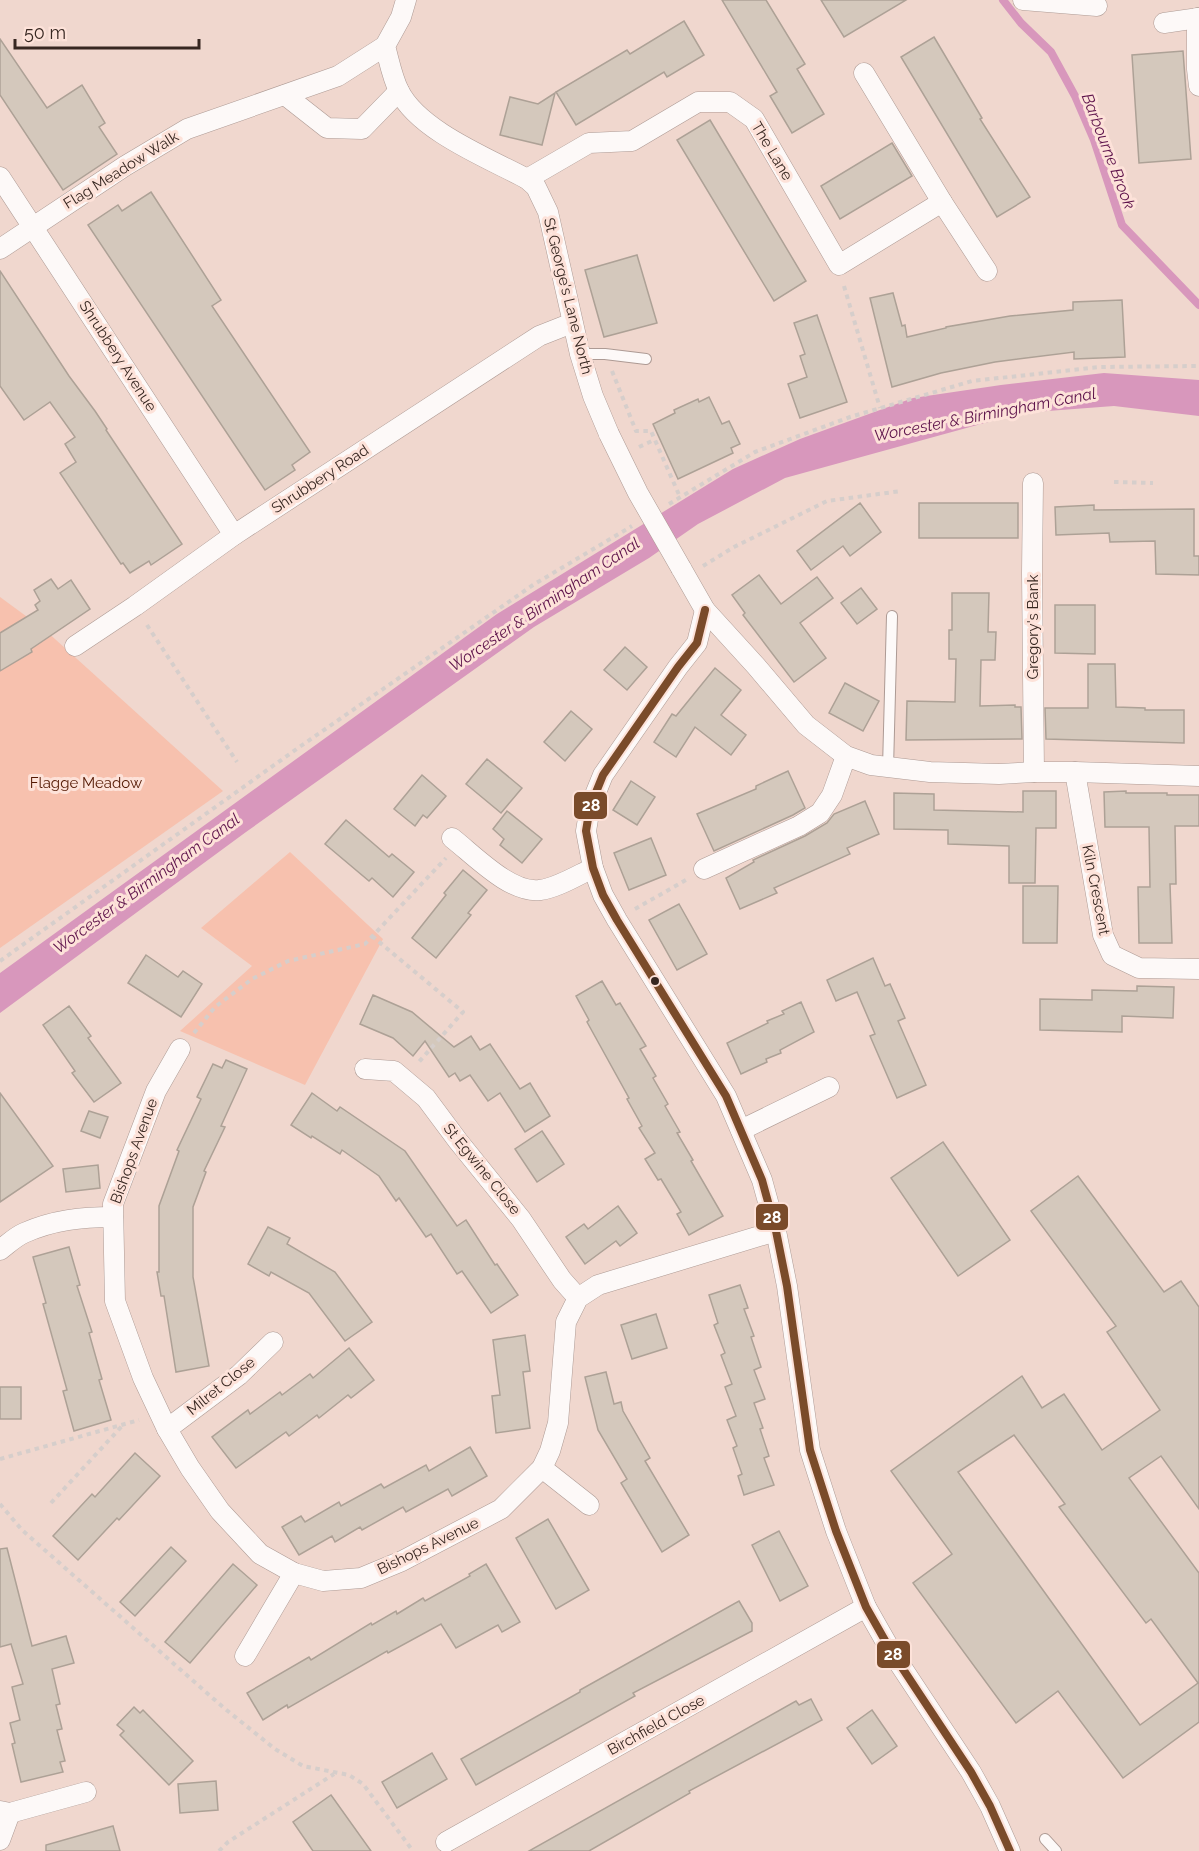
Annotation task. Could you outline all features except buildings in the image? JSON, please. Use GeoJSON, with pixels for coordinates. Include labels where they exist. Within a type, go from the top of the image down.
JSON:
{"type":"FeatureCollection","features":[{"type":"Feature","properties":{"kind":"street"},"geometry":{"type":"LineString","coordinates":[[385,46],[401,17],[406,0]]}},
{"type":"Feature","properties":{"kind":"street"},"geometry":{"type":"LineString","coordinates":[[1023,0],[1097,6]]}},
{"type":"Feature","properties":{"kind":"street"},"geometry":{"type":"LineString","coordinates":[[1164,23],[1198,18],[1199,86]]}},
{"type":"Feature","properties":{"kind":"street","name":"St George's Lane North"},"geometry":{"type":"LineString","coordinates":[[385,46],[399,91],[418,117],[440,133],[527,179],[536,188],[548,212],[572,323],[593,396],[638,493],[705,610]]}},
{"type":"Feature","properties":{"kind":"street","name":"Flag Meadow Walk"},"geometry":{"type":"LineString","coordinates":[[0,249],[125,166],[187,129],[338,76],[385,46]]}},
{"type":"Feature","properties":{"kind":"street"},"geometry":{"type":"LineString","coordinates":[[864,73],[987,271]]}},
{"type":"Feature","properties":{"kind":"street"},"geometry":{"type":"LineString","coordinates":[[285,95],[327,128],[362,129],[399,91]]}},
{"type":"Feature","properties":{"kind":"street","name":"The Lane"},"geometry":{"type":"LineString","coordinates":[[527,179],[589,143],[632,141],[698,102],[730,102],[754,119],[839,265]]}},
{"type":"Feature","properties":{"kind":"street","name":"Shrubbery Avenue"},"geometry":{"type":"LineString","coordinates":[[0,177],[234,535]]}},
{"type":"Feature","properties":{"kind":"street"},"geometry":{"type":"LineString","coordinates":[[839,265],[942,201]]}},
{"type":"Feature","properties":{"kind":"street","name":"Shrubbery Road"},"geometry":{"type":"LineString","coordinates":[[75,646],[234,535],[539,336],[572,323]]}},
{"type":"Feature","properties":{"kind":"street","name":"Gregory's Bank"},"geometry":{"type":"LineString","coordinates":[[1033,483],[1034,772]]}},
{"type":"Feature","properties":{"kind":"street"},"geometry":{"type":"LineString","coordinates":[[705,610],[806,724],[846,756],[871,765],[930,772],[999,774],[1075,772],[1199,776]]}},
{"type":"Feature","properties":{"kind":"street"},"geometry":{"type":"LineString","coordinates":[[705,610],[697,643],[603,775],[590,807],[586,831],[593,868],[603,895],[617,920],[726,1096],[762,1180],[776,1231],[787,1286],[810,1450],[836,1531],[866,1607],[891,1651],[971,1772],[990,1806],[1010,1851]]}},
{"type":"Feature","properties":{"kind":"street"},"geometry":{"type":"LineString","coordinates":[[704,869],[799,826],[820,813],[832,795],[846,756]]}},
{"type":"Feature","properties":{"kind":"street","name":"Kiln Crescent"},"geometry":{"type":"LineString","coordinates":[[1075,772],[1103,935],[1112,955],[1139,968],[1199,969]]}},
{"type":"Feature","properties":{"kind":"street"},"geometry":{"type":"LineString","coordinates":[[456,841],[503,878],[520,888],[540,890],[567,881],[593,868]]}},
{"type":"Feature","properties":{"kind":"street","name":"Bishops Avenue"},"geometry":{"type":"LineString","coordinates":[[180,1049],[156,1091],[113,1204],[115,1301],[143,1378],[189,1468],[220,1511],[260,1554],[294,1574],[323,1581],[361,1578],[402,1561],[501,1509],[542,1468],[550,1451],[558,1423],[566,1322],[578,1298]]}},
{"type":"Feature","properties":{"kind":"street","name":"St Egwine Close"},"geometry":{"type":"LineString","coordinates":[[365,1069],[393,1071],[426,1098],[458,1142],[521,1219],[562,1280],[578,1298]]}},
{"type":"Feature","properties":{"kind":"street"},"geometry":{"type":"LineString","coordinates":[[741,1130],[829,1087]]}},
{"type":"Feature","properties":{"kind":"street"},"geometry":{"type":"LineString","coordinates":[[0,1250],[22,1234],[54,1222],[82,1217],[113,1217]]}},
{"type":"Feature","properties":{"kind":"street"},"geometry":{"type":"LineString","coordinates":[[578,1298],[598,1285],[776,1231]]}},
{"type":"Feature","properties":{"kind":"street","name":"Milret Close"},"geometry":{"type":"LineString","coordinates":[[164,1421],[239,1375],[273,1342]]}},
{"type":"Feature","properties":{"kind":"street"},"geometry":{"type":"LineString","coordinates":[[542,1468],[589,1505]]}},
{"type":"Feature","properties":{"kind":"street"},"geometry":{"type":"LineString","coordinates":[[245,1656],[294,1574]]}},
{"type":"Feature","properties":{"kind":"street","name":"Birchfield Close"},"geometry":{"type":"LineString","coordinates":[[446,1842],[866,1607]]}},
{"type":"Feature","properties":{"kind":"street"},"geometry":{"type":"LineString","coordinates":[[0,1840],[5,1812],[86,1792]]}},
{"type":"Feature","properties":{"kind":"lane"},"geometry":{"type":"LineString","coordinates":[[580,354],[605,354],[646,359]]}},
{"type":"Feature","properties":{"kind":"lane"},"geometry":{"type":"LineString","coordinates":[[888,768],[892,616]]}},
{"type":"Feature","properties":{"kind":"lane"},"geometry":{"type":"LineString","coordinates":[[1045,1839],[1056,1851]]}},
{"type":"Feature","properties":{"kind":"path"},"geometry":{"type":"LineString","coordinates":[[839,265],[880,408]]}},
{"type":"Feature","properties":{"kind":"path"},"geometry":{"type":"LineString","coordinates":[[605,354],[636,431],[651,431],[680,497]]}},
{"type":"Feature","properties":{"kind":"path"},"geometry":{"type":"LineString","coordinates":[[660,509],[755,452],[850,417],[972,381],[1100,367],[1199,366]]}},
{"type":"Feature","properties":{"kind":"path"},"geometry":{"type":"LineString","coordinates":[[636,448],[654,440]]}},
{"type":"Feature","properties":{"kind":"path"},"geometry":{"type":"LineString","coordinates":[[1114,482],[1153,483]]}},
{"type":"Feature","properties":{"kind":"path"},"geometry":{"type":"LineString","coordinates":[[683,572],[827,501],[901,491]]}},
{"type":"Feature","properties":{"kind":"path"},"geometry":{"type":"LineString","coordinates":[[0,960],[298,748],[533,585],[640,521]]}},
{"type":"Feature","properties":{"kind":"path"},"geometry":{"type":"LineString","coordinates":[[135,606],[237,762]]}},
{"type":"Feature","properties":{"kind":"path"},"geometry":{"type":"LineString","coordinates":[[180,1049],[215,1007],[252,979],[288,961],[365,944],[456,841]]}},
{"type":"Feature","properties":{"kind":"path"},"geometry":{"type":"LineString","coordinates":[[617,920],[704,869]]}},
{"type":"Feature","properties":{"kind":"path"},"geometry":{"type":"LineString","coordinates":[[372,936],[463,1012],[403,1079]]}},
{"type":"Feature","properties":{"kind":"path"},"geometry":{"type":"LineString","coordinates":[[0,1459],[123,1424],[164,1421]]}},
{"type":"Feature","properties":{"kind":"path"},"geometry":{"type":"LineString","coordinates":[[51,1503],[123,1424]]}},
{"type":"Feature","properties":{"kind":"path"},"geometry":{"type":"LineString","coordinates":[[0,1504],[22,1530],[241,1722],[275,1749],[303,1766],[349,1775],[363,1784],[413,1851]]}},
{"type":"Feature","properties":{"kind":"path"},"geometry":{"type":"LineString","coordinates":[[219,1851],[228,1842],[334,1773]]}},
{"type":"Feature","properties":{"kind":"green space","name":"Flagge Meadow"},"geometry":{"type":"Polygon","coordinates":[[[0,597],[45,630],[223,791],[0,948],[0,597]]]}},
{"type":"Feature","properties":{"kind":"green space"},"geometry":{"type":"Polygon","coordinates":[[[290,852],[383,939],[305,1085],[180,1031],[252,966],[201,928],[290,852]]]}},
{"type":"Feature","properties":{"kind":"water","name":"Worcester & Birmingham Canal"},"geometry":{"type":"Polygon","coordinates":[[[1104,373],[1199,380],[1199,416],[1114,406],[1021,413],[785,478],[698,524],[649,558],[534,627],[246,832],[0,1013],[0,973],[497,614],[733,469],[800,439],[913,398],[1104,373]]]}},
{"type":"Feature","properties":{"kind":"waterway","name":"Barbourne Brook"},"geometry":{"type":"LineString","coordinates":[[1003,0],[1021,23],[1051,52],[1075,96],[1094,140],[1122,225],[1199,305]]}},
{"type":"Feature","properties":{"kind":"transit line","name":"28"},"geometry":{"type":"LineString","coordinates":[[705,610],[697,643],[603,775],[590,807],[586,831],[593,868],[603,895],[617,920],[726,1096],[762,1180],[776,1231],[787,1286],[810,1450],[836,1531],[866,1607],[891,1651],[971,1772],[990,1806],[1010,1851]]}}]}
